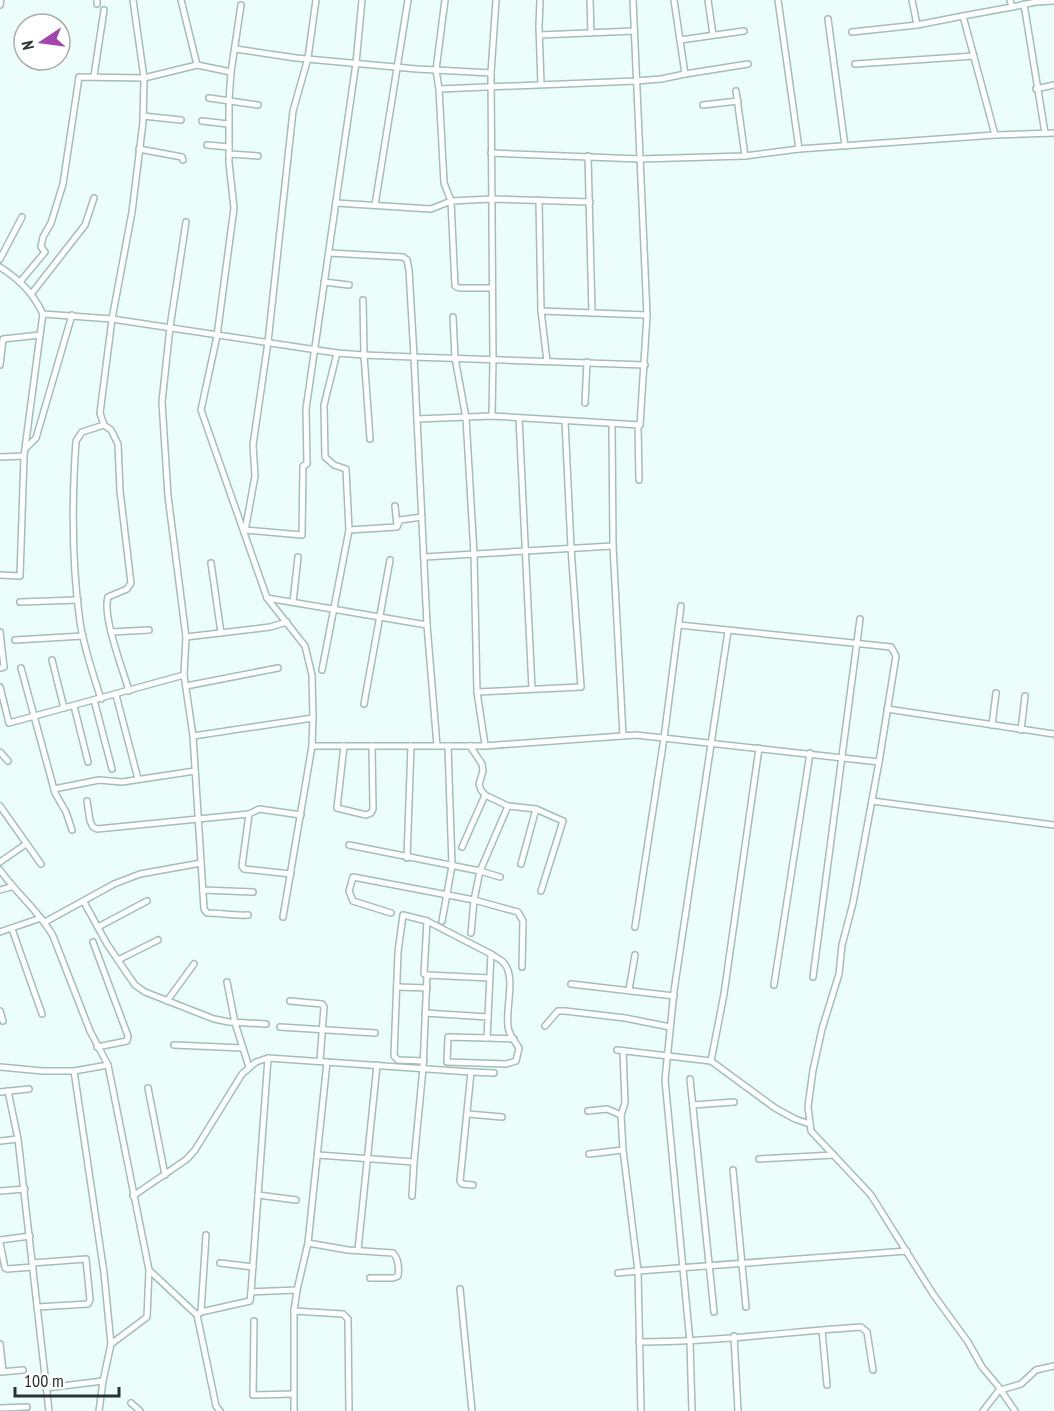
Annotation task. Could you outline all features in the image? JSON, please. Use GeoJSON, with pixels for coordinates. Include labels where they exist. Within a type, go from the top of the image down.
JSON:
{"type":"FeatureCollection","features":[{"type":"Feature","properties":{"kind":"street"},"geometry":{"type":"LineString","coordinates":[[0,4],[1,0]]}},
{"type":"Feature","properties":{"kind":"street"},"geometry":{"type":"LineString","coordinates":[[129,691],[111,632],[106,603],[108,597],[128,589],[131,583],[120,491],[118,444],[111,430],[104,425],[100,412],[112,319],[132,212],[143,116],[144,78],[133,0]]}},
{"type":"Feature","properties":{"kind":"street"},"geometry":{"type":"LineString","coordinates":[[181,0],[197,65]]}},
{"type":"Feature","properties":{"kind":"street"},"geometry":{"type":"LineString","coordinates":[[245,532],[255,476],[254,445],[268,342],[293,111],[308,58],[316,0]]}},
{"type":"Feature","properties":{"kind":"street"},"geometry":{"type":"LineString","coordinates":[[245,532],[302,536],[303,466],[307,464],[306,409],[356,63],[362,0]]}},
{"type":"Feature","properties":{"kind":"street"},"geometry":{"type":"LineString","coordinates":[[375,205],[399,68],[408,0]]}},
{"type":"Feature","properties":{"kind":"street"},"geometry":{"type":"LineString","coordinates":[[445,0],[436,70],[444,183],[451,201],[455,286],[492,288]]}},
{"type":"Feature","properties":{"kind":"street"},"geometry":{"type":"LineString","coordinates":[[492,416],[494,359],[491,73],[496,0]]}},
{"type":"Feature","properties":{"kind":"street"},"geometry":{"type":"LineString","coordinates":[[540,0],[541,84]]}},
{"type":"Feature","properties":{"kind":"street"},"geometry":{"type":"LineString","coordinates":[[590,0],[591,33]]}},
{"type":"Feature","properties":{"kind":"street"},"geometry":{"type":"LineString","coordinates":[[633,0],[647,315],[645,365],[640,425],[638,425],[639,480]]}},
{"type":"Feature","properties":{"kind":"street"},"geometry":{"type":"LineString","coordinates":[[674,0],[685,74]]}},
{"type":"Feature","properties":{"kind":"street"},"geometry":{"type":"LineString","coordinates":[[708,0],[713,35]]}},
{"type":"Feature","properties":{"kind":"street"},"geometry":{"type":"LineString","coordinates":[[778,0],[799,148]]}},
{"type":"Feature","properties":{"kind":"street"},"geometry":{"type":"LineString","coordinates":[[912,0],[917,25]]}},
{"type":"Feature","properties":{"kind":"street"},"geometry":{"type":"LineString","coordinates":[[1010,0],[1012,7]]}},
{"type":"Feature","properties":{"kind":"street"},"geometry":{"type":"LineString","coordinates":[[852,32],[917,25],[1024,4],[1053,1]]}},
{"type":"Feature","properties":{"kind":"street"},"geometry":{"type":"LineString","coordinates":[[1024,4],[1036,89],[1045,133]]}},
{"type":"Feature","properties":{"kind":"street"},"geometry":{"type":"LineString","coordinates":[[241,5],[231,72],[228,124],[234,208],[217,336],[201,410],[267,598],[305,646],[312,675],[312,746],[283,917]]}},
{"type":"Feature","properties":{"kind":"street"},"geometry":{"type":"LineString","coordinates":[[94,76],[104,10]]}},
{"type":"Feature","properties":{"kind":"street"},"geometry":{"type":"LineString","coordinates":[[963,16],[995,135]]}},
{"type":"Feature","properties":{"kind":"street"},"geometry":{"type":"LineString","coordinates":[[828,19],[844,146]]}},
{"type":"Feature","properties":{"kind":"street"},"geometry":{"type":"LineString","coordinates":[[540,35],[634,31]]}},
{"type":"Feature","properties":{"kind":"street"},"geometry":{"type":"LineString","coordinates":[[680,40],[744,31]]}},
{"type":"Feature","properties":{"kind":"street"},"geometry":{"type":"LineString","coordinates":[[236,49],[399,68],[491,73]]}},
{"type":"Feature","properties":{"kind":"street"},"geometry":{"type":"LineString","coordinates":[[855,64],[974,56]]}},
{"type":"Feature","properties":{"kind":"street"},"geometry":{"type":"LineString","coordinates":[[439,89],[661,79],[748,64]]}},
{"type":"Feature","properties":{"kind":"street"},"geometry":{"type":"LineString","coordinates":[[20,282],[45,252],[41,248],[43,237],[51,223],[63,184],[79,77],[144,78],[197,65],[231,72]]}},
{"type":"Feature","properties":{"kind":"street"},"geometry":{"type":"LineString","coordinates":[[1036,89],[1054,85]]}},
{"type":"Feature","properties":{"kind":"street"},"geometry":{"type":"LineString","coordinates":[[736,91],[745,156]]}},
{"type":"Feature","properties":{"kind":"street"},"geometry":{"type":"LineString","coordinates":[[210,98],[258,105]]}},
{"type":"Feature","properties":{"kind":"street"},"geometry":{"type":"LineString","coordinates":[[703,105],[738,101]]}},
{"type":"Feature","properties":{"kind":"street"},"geometry":{"type":"LineString","coordinates":[[143,116],[181,120]]}},
{"type":"Feature","properties":{"kind":"street"},"geometry":{"type":"LineString","coordinates":[[202,121],[228,124]]}},
{"type":"Feature","properties":{"kind":"street"},"geometry":{"type":"LineString","coordinates":[[491,153],[639,159],[745,156],[799,148],[1054,133]]}},
{"type":"Feature","properties":{"kind":"street"},"geometry":{"type":"LineString","coordinates":[[207,145],[258,156]]}},
{"type":"Feature","properties":{"kind":"street"},"geometry":{"type":"LineString","coordinates":[[140,149],[182,157],[183,160]]}},
{"type":"Feature","properties":{"kind":"street"},"geometry":{"type":"LineString","coordinates":[[588,156],[592,313]]}},
{"type":"Feature","properties":{"kind":"street"},"geometry":{"type":"LineString","coordinates":[[32,293],[85,225],[94,198]]}},
{"type":"Feature","properties":{"kind":"street"},"geometry":{"type":"LineString","coordinates":[[336,203],[431,209],[451,201],[491,199],[590,202]]}},
{"type":"Feature","properties":{"kind":"street"},"geometry":{"type":"LineString","coordinates":[[539,201],[541,311],[547,361]]}},
{"type":"Feature","properties":{"kind":"street"},"geometry":{"type":"LineString","coordinates":[[0,259],[22,217]]}},
{"type":"Feature","properties":{"kind":"street"},"geometry":{"type":"LineString","coordinates":[[186,222],[170,327],[162,402],[168,496],[186,637],[184,675],[193,736],[204,909],[207,913],[248,915]]}},
{"type":"Feature","properties":{"kind":"street"},"geometry":{"type":"LineString","coordinates":[[328,253],[403,257],[407,260],[427,625],[437,746]]}},
{"type":"Feature","properties":{"kind":"street"},"geometry":{"type":"LineString","coordinates":[[0,267],[32,293],[43,314],[24,452],[20,576],[0,575]]}},
{"type":"Feature","properties":{"kind":"street"},"geometry":{"type":"LineString","coordinates":[[324,282],[349,285]]}},
{"type":"Feature","properties":{"kind":"street"},"geometry":{"type":"LineString","coordinates":[[363,300],[364,356],[370,439]]}},
{"type":"Feature","properties":{"kind":"street"},"geometry":{"type":"LineString","coordinates":[[541,311],[647,315]]}},
{"type":"Feature","properties":{"kind":"street"},"geometry":{"type":"LineString","coordinates":[[43,314],[112,319],[364,356],[645,365]]}},
{"type":"Feature","properties":{"kind":"street"},"geometry":{"type":"LineString","coordinates":[[0,457],[24,452],[36,438],[72,315]]}},
{"type":"Feature","properties":{"kind":"street"},"geometry":{"type":"LineString","coordinates":[[453,317],[455,358],[466,417],[474,554],[477,692],[484,745]]}},
{"type":"Feature","properties":{"kind":"street"},"geometry":{"type":"LineString","coordinates":[[0,365],[2,339],[40,336]]}},
{"type":"Feature","properties":{"kind":"street"},"geometry":{"type":"LineString","coordinates":[[322,670],[349,530],[346,469],[334,465],[326,457],[324,405],[337,353]]}},
{"type":"Feature","properties":{"kind":"street"},"geometry":{"type":"LineString","coordinates":[[585,403],[587,362]]}},
{"type":"Feature","properties":{"kind":"street"},"geometry":{"type":"LineString","coordinates":[[417,419],[492,416],[638,425]]}},
{"type":"Feature","properties":{"kind":"street"},"geometry":{"type":"LineString","coordinates":[[519,418],[532,689]]}},
{"type":"Feature","properties":{"kind":"street"},"geometry":{"type":"LineString","coordinates":[[477,692],[581,687],[571,548],[566,421]]}},
{"type":"Feature","properties":{"kind":"street"},"geometry":{"type":"LineString","coordinates":[[612,424],[613,546],[623,736]]}},
{"type":"Feature","properties":{"kind":"street"},"geometry":{"type":"LineString","coordinates":[[104,425],[82,432],[76,441],[73,516],[78,600],[83,636],[112,769]]}},
{"type":"Feature","properties":{"kind":"street"},"geometry":{"type":"LineString","coordinates":[[395,506],[397,526]]}},
{"type":"Feature","properties":{"kind":"street"},"geometry":{"type":"LineString","coordinates":[[397,526],[400,520],[422,517]]}},
{"type":"Feature","properties":{"kind":"street"},"geometry":{"type":"LineString","coordinates":[[349,530],[397,526]]}},
{"type":"Feature","properties":{"kind":"street"},"geometry":{"type":"LineString","coordinates":[[424,557],[613,546]]}},
{"type":"Feature","properties":{"kind":"street"},"geometry":{"type":"LineString","coordinates":[[293,602],[298,557]]}},
{"type":"Feature","properties":{"kind":"street"},"geometry":{"type":"LineString","coordinates":[[364,704],[390,560]]}},
{"type":"Feature","properties":{"kind":"street"},"geometry":{"type":"LineString","coordinates":[[211,563],[221,633]]}},
{"type":"Feature","properties":{"kind":"street"},"geometry":{"type":"LineString","coordinates":[[267,598],[427,625]]}},
{"type":"Feature","properties":{"kind":"street"},"geometry":{"type":"LineString","coordinates":[[20,602],[78,600]]}},
{"type":"Feature","properties":{"kind":"street"},"geometry":{"type":"LineString","coordinates":[[635,927],[664,738],[681,606]]}},
{"type":"Feature","properties":{"kind":"street"},"geometry":{"type":"LineString","coordinates":[[813,977],[860,619]]}},
{"type":"Feature","properties":{"kind":"street"},"geometry":{"type":"LineString","coordinates":[[186,637],[270,627],[286,622]]}},
{"type":"Feature","properties":{"kind":"street"},"geometry":{"type":"LineString","coordinates":[[678,625],[891,647],[894,650],[896,656],[872,801],[838,974],[816,1058],[808,1107],[810,1124],[812,1131],[871,1195],[933,1294],[1015,1411]]}},
{"type":"Feature","properties":{"kind":"street"},"geometry":{"type":"LineString","coordinates":[[111,632],[149,630]]}},
{"type":"Feature","properties":{"kind":"street"},"geometry":{"type":"LineString","coordinates":[[692,1411],[690,1342],[666,1106],[666,1055],[728,631]]}},
{"type":"Feature","properties":{"kind":"street"},"geometry":{"type":"LineString","coordinates":[[0,632],[4,667],[0,668]]}},
{"type":"Feature","properties":{"kind":"street"},"geometry":{"type":"LineString","coordinates":[[15,640],[83,636]]}},
{"type":"Feature","properties":{"kind":"street"},"geometry":{"type":"LineString","coordinates":[[52,660],[64,708]]}},
{"type":"Feature","properties":{"kind":"street"},"geometry":{"type":"LineString","coordinates":[[21,668],[54,789],[72,830]]}},
{"type":"Feature","properties":{"kind":"street"},"geometry":{"type":"LineString","coordinates":[[186,686],[278,668]]}},
{"type":"Feature","properties":{"kind":"street"},"geometry":{"type":"LineString","coordinates":[[0,687],[9,723],[184,675]]}},
{"type":"Feature","properties":{"kind":"street"},"geometry":{"type":"LineString","coordinates":[[992,725],[996,693]]}},
{"type":"Feature","properties":{"kind":"street"},"geometry":{"type":"LineString","coordinates":[[116,694],[138,779]]}},
{"type":"Feature","properties":{"kind":"street"},"geometry":{"type":"LineString","coordinates":[[1021,730],[1025,696]]}},
{"type":"Feature","properties":{"kind":"street"},"geometry":{"type":"LineString","coordinates":[[74,706],[88,762]]}},
{"type":"Feature","properties":{"kind":"street"},"geometry":{"type":"LineString","coordinates":[[887,709],[1054,734]]}},
{"type":"Feature","properties":{"kind":"street"},"geometry":{"type":"LineString","coordinates":[[193,736],[313,718]]}},
{"type":"Feature","properties":{"kind":"street"},"geometry":{"type":"LineString","coordinates":[[312,746],[470,746],[636,735],[879,762]]}},
{"type":"Feature","properties":{"kind":"street"},"geometry":{"type":"LineString","coordinates":[[344,746],[338,808],[366,815],[373,809],[372,746]]}},
{"type":"Feature","properties":{"kind":"street"},"geometry":{"type":"LineString","coordinates":[[408,858],[411,746]]}},
{"type":"Feature","properties":{"kind":"street"},"geometry":{"type":"LineString","coordinates":[[442,921],[452,866],[448,746]]}},
{"type":"Feature","properties":{"kind":"street"},"geometry":{"type":"LineString","coordinates":[[470,746],[482,764],[483,771],[479,784],[485,795],[508,806],[536,809],[563,821],[541,891]]}},
{"type":"Feature","properties":{"kind":"street"},"geometry":{"type":"LineString","coordinates":[[711,1061],[724,994],[759,748]]}},
{"type":"Feature","properties":{"kind":"street"},"geometry":{"type":"LineString","coordinates":[[0,752],[8,761]]}},
{"type":"Feature","properties":{"kind":"street"},"geometry":{"type":"LineString","coordinates":[[774,985],[810,753]]}},
{"type":"Feature","properties":{"kind":"street"},"geometry":{"type":"LineString","coordinates":[[54,789],[99,780],[122,782],[195,771]]}},
{"type":"Feature","properties":{"kind":"street"},"geometry":{"type":"LineString","coordinates":[[462,847],[485,795]]}},
{"type":"Feature","properties":{"kind":"street"},"geometry":{"type":"LineString","coordinates":[[87,801],[90,821],[97,829],[249,814],[259,809],[301,815]]}},
{"type":"Feature","properties":{"kind":"street"},"geometry":{"type":"LineString","coordinates":[[872,801],[1054,825]]}},
{"type":"Feature","properties":{"kind":"street"},"geometry":{"type":"LineString","coordinates":[[0,806],[41,864]]}},
{"type":"Feature","properties":{"kind":"street"},"geometry":{"type":"LineString","coordinates":[[471,933],[480,871],[508,806]]}},
{"type":"Feature","properties":{"kind":"street"},"geometry":{"type":"LineString","coordinates":[[521,864],[536,809]]}},
{"type":"Feature","properties":{"kind":"street"},"geometry":{"type":"LineString","coordinates":[[249,814],[242,866],[244,869],[291,874]]}},
{"type":"Feature","properties":{"kind":"street"},"geometry":{"type":"LineString","coordinates":[[0,862],[26,844]]}},
{"type":"Feature","properties":{"kind":"street"},"geometry":{"type":"LineString","coordinates":[[349,845],[500,877]]}},
{"type":"Feature","properties":{"kind":"street"},"geometry":{"type":"LineString","coordinates":[[0,932],[43,920],[84,902],[114,884],[140,874],[201,863]]}},
{"type":"Feature","properties":{"kind":"street"},"geometry":{"type":"LineString","coordinates":[[0,870],[11,887],[43,920],[53,936],[98,1047],[108,1065],[149,1270],[147,1317],[111,1344]]}},
{"type":"Feature","properties":{"kind":"street"},"geometry":{"type":"LineString","coordinates":[[391,913],[353,901],[349,891],[352,879],[356,876],[512,908],[522,916],[522,967]]}},
{"type":"Feature","properties":{"kind":"street"},"geometry":{"type":"LineString","coordinates":[[0,890],[11,887]]}},
{"type":"Feature","properties":{"kind":"street"},"geometry":{"type":"LineString","coordinates":[[203,890],[253,892]]}},
{"type":"Feature","properties":{"kind":"street"},"geometry":{"type":"LineString","coordinates":[[98,927],[147,901]]}},
{"type":"Feature","properties":{"kind":"street"},"geometry":{"type":"LineString","coordinates":[[84,902],[118,960],[135,985],[145,992],[195,1013],[235,1023],[266,1024]]}},
{"type":"Feature","properties":{"kind":"street"},"geometry":{"type":"LineString","coordinates":[[494,1073],[471,1072],[398,1060],[394,1056],[398,952],[404,915],[427,921],[491,954],[504,963],[507,969],[509,977],[508,1024],[509,1033],[514,1039],[519,1048],[516,1061],[512,1063],[447,1062],[448,1037],[514,1039]]}},
{"type":"Feature","properties":{"kind":"street"},"geometry":{"type":"LineString","coordinates":[[412,1196],[424,1064],[427,975],[424,975],[427,921]]}},
{"type":"Feature","properties":{"kind":"street"},"geometry":{"type":"LineString","coordinates":[[12,929],[42,1014]]}},
{"type":"Feature","properties":{"kind":"street"},"geometry":{"type":"LineString","coordinates":[[118,960],[158,940]]}},
{"type":"Feature","properties":{"kind":"street"},"geometry":{"type":"LineString","coordinates":[[93,942],[128,1036],[127,1041],[98,1047]]}},
{"type":"Feature","properties":{"kind":"street"},"geometry":{"type":"LineString","coordinates":[[488,1038],[491,954]]}},
{"type":"Feature","properties":{"kind":"street"},"geometry":{"type":"LineString","coordinates":[[629,990],[635,955]]}},
{"type":"Feature","properties":{"kind":"street"},"geometry":{"type":"LineString","coordinates":[[167,1001],[194,964]]}},
{"type":"Feature","properties":{"kind":"street"},"geometry":{"type":"LineString","coordinates":[[427,975],[490,978]]}},
{"type":"Feature","properties":{"kind":"street"},"geometry":{"type":"LineString","coordinates":[[227,982],[235,1023],[249,1067]]}},
{"type":"Feature","properties":{"kind":"street"},"geometry":{"type":"LineString","coordinates":[[571,984],[674,996]]}},
{"type":"Feature","properties":{"kind":"street"},"geometry":{"type":"LineString","coordinates":[[398,987],[427,988]]}},
{"type":"Feature","properties":{"kind":"street"},"geometry":{"type":"LineString","coordinates":[[290,1001],[322,1004],[325,1012],[320,1061]]}},
{"type":"Feature","properties":{"kind":"street"},"geometry":{"type":"LineString","coordinates":[[0,1011],[3,1021]]}},
{"type":"Feature","properties":{"kind":"street"},"geometry":{"type":"LineString","coordinates":[[545,1026],[558,1011],[566,1011],[670,1026]]}},
{"type":"Feature","properties":{"kind":"street"},"geometry":{"type":"LineString","coordinates":[[426,1013],[488,1017]]}},
{"type":"Feature","properties":{"kind":"street"},"geometry":{"type":"LineString","coordinates":[[280,1027],[375,1033]]}},
{"type":"Feature","properties":{"kind":"street"},"geometry":{"type":"LineString","coordinates":[[174,1045],[243,1048]]}},
{"type":"Feature","properties":{"kind":"street"},"geometry":{"type":"LineString","coordinates":[[641,1411],[638,1271],[622,1150],[621,1109],[625,1103],[620,1050],[711,1061],[775,1108],[810,1124]]}},
{"type":"Feature","properties":{"kind":"street"},"geometry":{"type":"LineString","coordinates":[[133,1196],[187,1159],[243,1074],[249,1067],[268,1058],[377,1065],[424,1064]]}},
{"type":"Feature","properties":{"kind":"street"},"geometry":{"type":"LineString","coordinates":[[199,1313],[250,1301],[268,1058]]}},
{"type":"Feature","properties":{"kind":"street"},"geometry":{"type":"LineString","coordinates":[[294,1411],[294,1311],[308,1243],[327,1062]]}},
{"type":"Feature","properties":{"kind":"street"},"geometry":{"type":"LineString","coordinates":[[0,1067],[74,1071],[108,1065]]}},
{"type":"Feature","properties":{"kind":"street"},"geometry":{"type":"LineString","coordinates":[[358,1250],[377,1065]]}},
{"type":"Feature","properties":{"kind":"street"},"geometry":{"type":"LineString","coordinates":[[74,1071],[96,1216],[111,1344],[99,1411]]}},
{"type":"Feature","properties":{"kind":"street"},"geometry":{"type":"LineString","coordinates":[[471,1072],[460,1181],[462,1184],[473,1185]]}},
{"type":"Feature","properties":{"kind":"street"},"geometry":{"type":"LineString","coordinates":[[690,1079],[714,1312]]}},
{"type":"Feature","properties":{"kind":"street"},"geometry":{"type":"LineString","coordinates":[[148,1088],[165,1175]]}},
{"type":"Feature","properties":{"kind":"street"},"geometry":{"type":"LineString","coordinates":[[0,1092],[29,1089]]}},
{"type":"Feature","properties":{"kind":"street"},"geometry":{"type":"LineString","coordinates":[[8,1091],[25,1189],[49,1411]]}},
{"type":"Feature","properties":{"kind":"street"},"geometry":{"type":"LineString","coordinates":[[693,1105],[734,1102]]}},
{"type":"Feature","properties":{"kind":"street"},"geometry":{"type":"LineString","coordinates":[[588,1111],[607,1109],[621,1115]]}},
{"type":"Feature","properties":{"kind":"street"},"geometry":{"type":"LineString","coordinates":[[468,1114],[502,1117]]}},
{"type":"Feature","properties":{"kind":"street"},"geometry":{"type":"LineString","coordinates":[[0,1141],[18,1139]]}},
{"type":"Feature","properties":{"kind":"street"},"geometry":{"type":"LineString","coordinates":[[589,1154],[622,1150]]}},
{"type":"Feature","properties":{"kind":"street"},"geometry":{"type":"LineString","coordinates":[[318,1155],[414,1162]]}},
{"type":"Feature","properties":{"kind":"street"},"geometry":{"type":"LineString","coordinates":[[759,1159],[834,1155]]}},
{"type":"Feature","properties":{"kind":"street"},"geometry":{"type":"LineString","coordinates":[[733,1170],[746,1307]]}},
{"type":"Feature","properties":{"kind":"street"},"geometry":{"type":"LineString","coordinates":[[0,1191],[25,1189]]}},
{"type":"Feature","properties":{"kind":"street"},"geometry":{"type":"LineString","coordinates":[[258,1195],[296,1200]]}},
{"type":"Feature","properties":{"kind":"street"},"geometry":{"type":"LineString","coordinates":[[206,1235],[199,1313],[216,1406],[220,1411]]}},
{"type":"Feature","properties":{"kind":"street"},"geometry":{"type":"LineString","coordinates":[[30,1236],[0,1241],[5,1268],[86,1259],[90,1299],[88,1304],[37,1307]]}},
{"type":"Feature","properties":{"kind":"street"},"geometry":{"type":"LineString","coordinates":[[308,1243],[393,1253],[398,1259],[398,1276],[370,1278]]}},
{"type":"Feature","properties":{"kind":"street"},"geometry":{"type":"LineString","coordinates":[[618,1273],[907,1251]]}},
{"type":"Feature","properties":{"kind":"street"},"geometry":{"type":"LineString","coordinates":[[220,1263],[253,1268]]}},
{"type":"Feature","properties":{"kind":"street"},"geometry":{"type":"LineString","coordinates":[[149,1270],[199,1313]]}},
{"type":"Feature","properties":{"kind":"street"},"geometry":{"type":"LineString","coordinates":[[460,1289],[472,1411]]}},
{"type":"Feature","properties":{"kind":"street"},"geometry":{"type":"LineString","coordinates":[[251,1292],[297,1290]]}},
{"type":"Feature","properties":{"kind":"street"},"geometry":{"type":"LineString","coordinates":[[294,1311],[343,1314],[348,1319],[349,1411]]}},
{"type":"Feature","properties":{"kind":"street"},"geometry":{"type":"LineString","coordinates":[[254,1321],[252,1395],[293,1394]]}},
{"type":"Feature","properties":{"kind":"street"},"geometry":{"type":"LineString","coordinates":[[639,1342],[690,1342],[734,1336],[861,1327],[867,1332],[873,1370]]}},
{"type":"Feature","properties":{"kind":"street"},"geometry":{"type":"LineString","coordinates":[[822,1330],[827,1385]]}},
{"type":"Feature","properties":{"kind":"street"},"geometry":{"type":"LineString","coordinates":[[734,1336],[738,1411]]}},
{"type":"Feature","properties":{"kind":"street"},"geometry":{"type":"LineString","coordinates":[[0,1344],[2,1372],[23,1370]]}},
{"type":"Feature","properties":{"kind":"street"},"geometry":{"type":"LineString","coordinates":[[983,1411],[1000,1389],[1021,1384],[1036,1370],[1054,1366]]}},
{"type":"Feature","properties":{"kind":"street"},"geometry":{"type":"LineString","coordinates":[[46,1388],[103,1381]]}},
{"type":"Feature","properties":{"kind":"street"},"geometry":{"type":"LineString","coordinates":[[131,1403],[141,1411]]}},
{"type":"Feature","properties":{"kind":"street"},"geometry":{"type":"LineString","coordinates":[[0,1408],[27,1407]]}}]}
